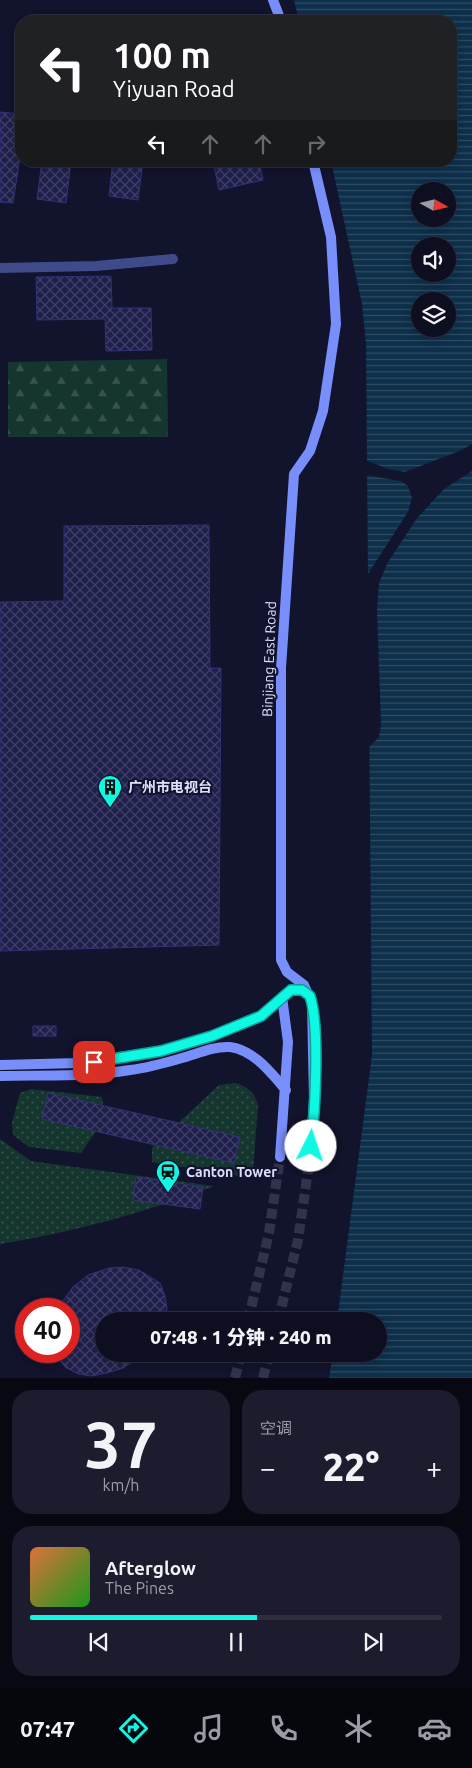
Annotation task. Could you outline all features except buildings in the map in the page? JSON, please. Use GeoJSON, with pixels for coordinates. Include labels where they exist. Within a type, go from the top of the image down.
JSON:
{"type":"FeatureCollection","features":[{"type":"Feature","properties":{"kind":"street"},"geometry":{"type":"LineString","coordinates":[[272,0],[280,15]]}},
{"type":"Feature","properties":{"kind":"street","name":"Binjiang East Road"},"geometry":{"type":"LineString","coordinates":[[310,996],[304,985],[287,972],[281,960],[280,759],[281,668],[294,474],[310,451],[323,411],[336,324],[331,237],[314,167]]}},
{"type":"Feature","properties":{"kind":"street"},"geometry":{"type":"LineString","coordinates":[[0,268],[96,266],[173,259]]}},
{"type":"Feature","properties":{"kind":"street"},"geometry":{"type":"LineString","coordinates":[[0,1064],[79,1063],[161,1051],[248,1023],[272,1010],[282,997],[296,989],[306,991],[310,996],[314,1041],[314,1100],[310,1157]]}},
{"type":"Feature","properties":{"kind":"street"},"geometry":{"type":"LineString","coordinates":[[280,1157],[288,1042],[282,997]]}},
{"type":"Feature","properties":{"kind":"street"},"geometry":{"type":"LineString","coordinates":[[0,1076],[76,1075],[129,1070],[154,1066],[210,1049],[229,1047],[252,1056],[265,1066],[286,1090]]}},
{"type":"Feature","properties":{"kind":"green space"},"geometry":{"type":"Polygon","coordinates":[[[167,359],[168,437],[8,437],[8,362],[167,359]]]}},
{"type":"Feature","properties":{"kind":"green space"},"geometry":{"type":"Polygon","coordinates":[[[236,1083],[250,1091],[258,1105],[253,1173],[245,1177],[152,1162],[152,1147],[219,1085],[236,1083]]]}},
{"type":"Feature","properties":{"kind":"green space"},"geometry":{"type":"Polygon","coordinates":[[[31,1089],[102,1097],[104,1114],[99,1127],[81,1153],[29,1147],[13,1135],[12,1122],[20,1093],[31,1089]]]}},
{"type":"Feature","properties":{"kind":"green space"},"geometry":{"type":"Polygon","coordinates":[[[0,1139],[31,1161],[214,1186],[162,1205],[109,1221],[55,1234],[0,1244],[0,1139]]]}},
{"type":"Feature","properties":{"kind":"water"},"geometry":{"type":"Polygon","coordinates":[[[294,0],[472,0],[472,1378],[329,1378],[332,1362],[387,1362],[387,1312],[338,1312],[372,1055],[366,344],[362,304],[332,167],[457,167],[457,15],[298,15],[294,0]]]}},
{"type":"Feature","properties":{"kind":"pier"},"geometry":{"type":"Polygon","coordinates":[[[472,444],[472,471],[444,489],[417,518],[388,562],[379,583],[377,610],[381,725],[379,737],[368,748],[366,577],[408,512],[412,498],[408,486],[401,481],[365,475],[365,460],[388,469],[405,472],[462,450],[472,444]]]}},
{"type":"Feature","properties":{"kind":"tunnel"},"geometry":{"type":"LineString","coordinates":[[250,1312],[269,1233],[280,1157]]}},
{"type":"Feature","properties":{"kind":"tunnel"},"geometry":{"type":"LineString","coordinates":[[280,1312],[298,1240],[310,1157]]}},
{"type":"Feature","properties":{"kind":"tunnel"},"geometry":{"type":"LineString","coordinates":[[235,1378],[239,1362]]}},
{"type":"Feature","properties":{"kind":"tunnel"},"geometry":{"type":"LineString","coordinates":[[263,1378],[267,1362]]}},
{"type":"Feature","properties":{"kind":"place","name":"广州市电视台"},"geometry":{"type":"Point","coordinates":[110,808]}},
{"type":"Feature","properties":{"kind":"place","name":"Canton Tower"},"geometry":{"type":"Point","coordinates":[168,1193]}},
{"type":"Feature","properties":{"kind":"route"},"geometry":{"type":"LineString","coordinates":[[94,1062],[161,1051],[212,1036],[248,1023],[272,1010],[282,997],[291,990],[306,991],[312,1003],[314,1041],[314,1100],[311,1146]]}}]}
